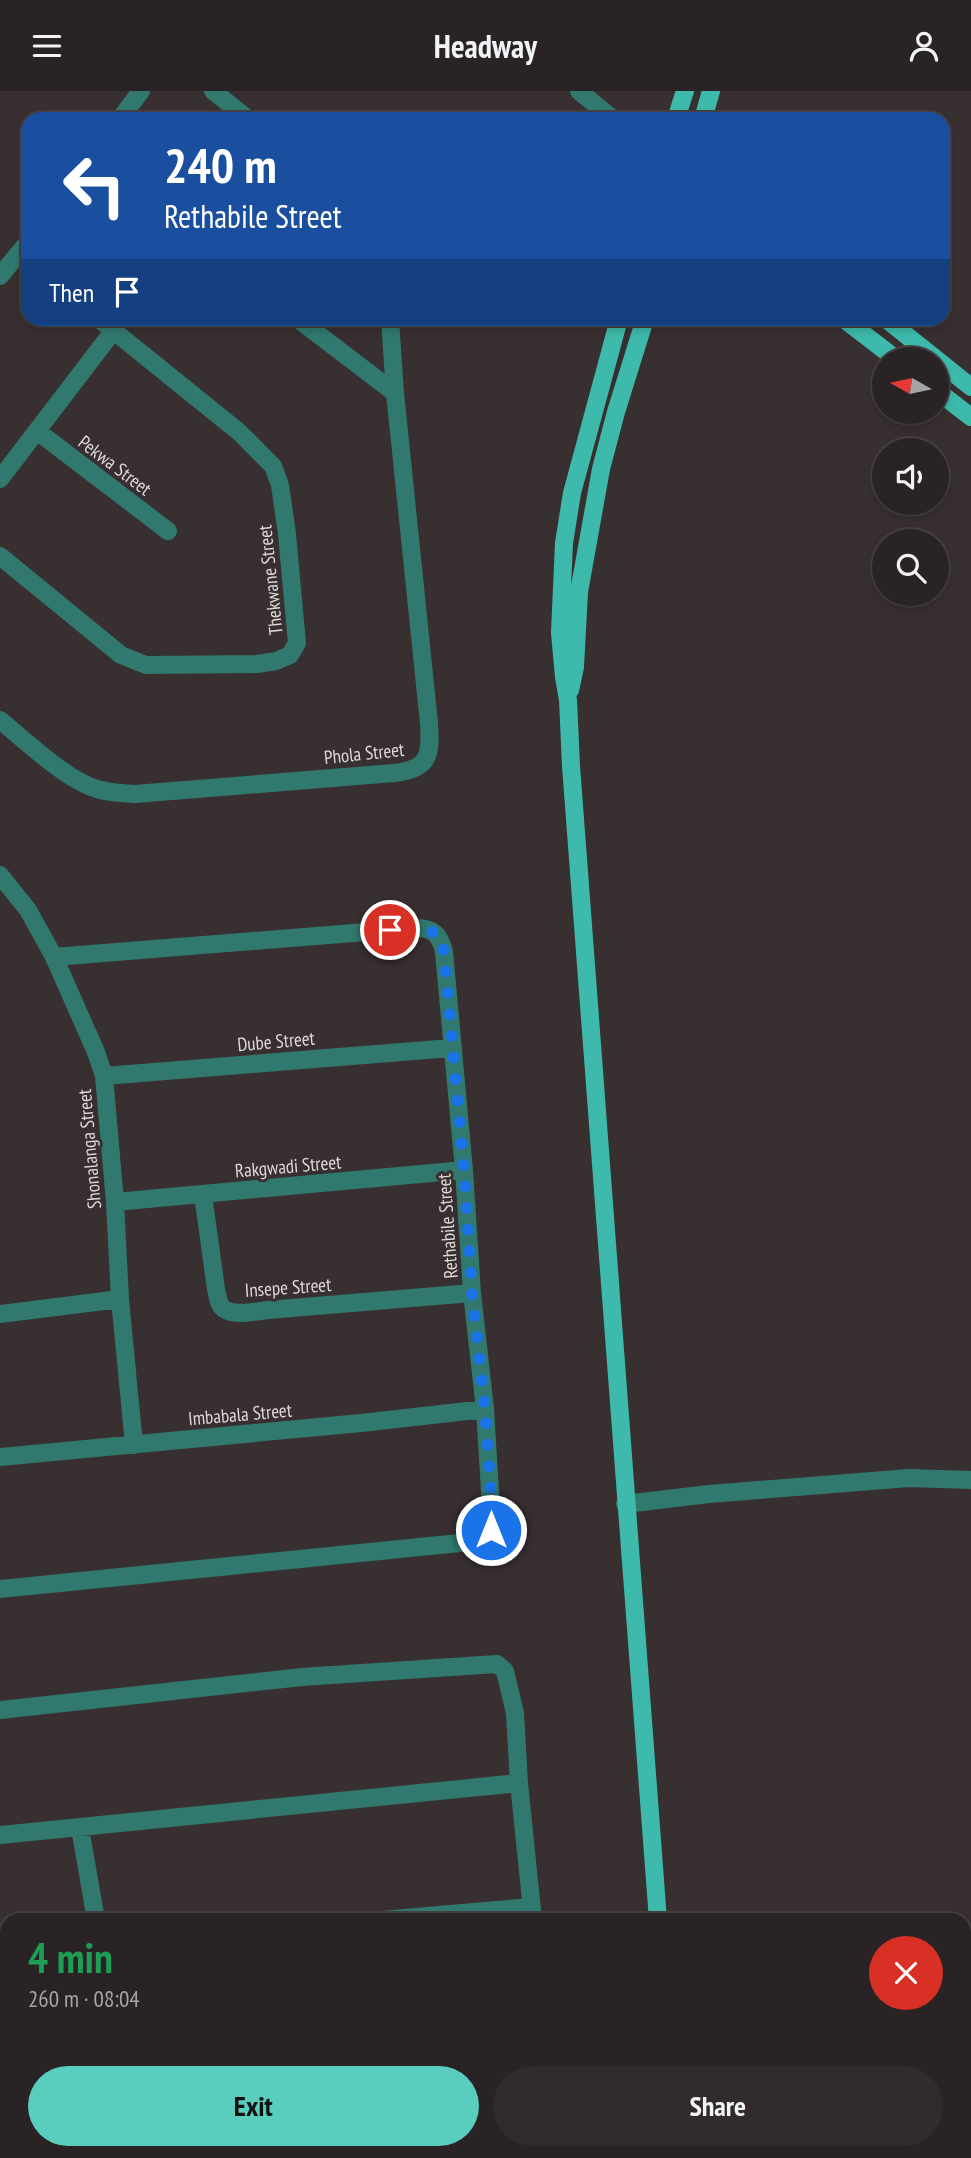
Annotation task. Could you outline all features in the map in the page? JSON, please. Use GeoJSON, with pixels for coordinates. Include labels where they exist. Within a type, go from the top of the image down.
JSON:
{"type":"FeatureCollection","features":[{"type":"Feature","properties":{"kind":"main road"},"geometry":{"type":"LineString","coordinates":[[678,112],[685,91]]}},
{"type":"Feature","properties":{"kind":"main road"},"geometry":{"type":"LineString","coordinates":[[705,112],[711,91]]}},
{"type":"Feature","properties":{"kind":"main road"},"geometry":{"type":"LineString","coordinates":[[617,326],[578,467],[564,543],[560,633],[568,700],[625,1504],[657,1913]]}},
{"type":"Feature","properties":{"kind":"main road"},"geometry":{"type":"LineString","coordinates":[[568,700],[575,667],[579,592],[599,480],[616,412],[643,326]]}},
{"type":"Feature","properties":{"kind":"main road"},"geometry":{"type":"LineString","coordinates":[[854,326],[881,347]]}},
{"type":"Feature","properties":{"kind":"main road"},"geometry":{"type":"LineString","coordinates":[[895,326],[921,347]]}},
{"type":"Feature","properties":{"kind":"main road"},"geometry":{"type":"LineString","coordinates":[[949,369],[971,387]]}},
{"type":"Feature","properties":{"kind":"main road"},"geometry":{"type":"LineString","coordinates":[[949,400],[971,417]]}},
{"type":"Feature","properties":{"kind":"street"},"geometry":{"type":"LineString","coordinates":[[125,112],[141,91]]}},
{"type":"Feature","properties":{"kind":"street"},"geometry":{"type":"LineString","coordinates":[[213,91],[239,112]]}},
{"type":"Feature","properties":{"kind":"street"},"geometry":{"type":"LineString","coordinates":[[579,91],[608,112]]}},
{"type":"Feature","properties":{"kind":"street"},"geometry":{"type":"LineString","coordinates":[[0,276],[21,257]]}},
{"type":"Feature","properties":{"kind":"street","name":"Thekwane Street"},"geometry":{"type":"LineString","coordinates":[[0,557],[132,661],[161,666],[257,664],[283,659],[293,651],[297,637],[287,534],[273,466],[239,432],[109,326]]}},
{"type":"Feature","properties":{"kind":"street"},"geometry":{"type":"LineString","coordinates":[[307,326],[395,393]]}},
{"type":"Feature","properties":{"kind":"street","name":"Phola Street"},"geometry":{"type":"LineString","coordinates":[[0,720],[59,768],[94,789],[115,793],[135,794],[410,772],[419,767],[428,754],[429,723],[390,326]]}},
{"type":"Feature","properties":{"kind":"street"},"geometry":{"type":"LineString","coordinates":[[0,479],[114,330]]}},
{"type":"Feature","properties":{"kind":"street","name":"Pekwa Street"},"geometry":{"type":"LineString","coordinates":[[37,431],[168,531]]}},
{"type":"Feature","properties":{"kind":"street","name":"Shonalanga Street"},"geometry":{"type":"LineString","coordinates":[[0,874],[28,910],[54,957],[104,1076],[120,1299],[134,1445]]}},
{"type":"Feature","properties":{"kind":"street","name":"Rethabile Street"},"geometry":{"type":"LineString","coordinates":[[0,1589],[461,1543],[489,1535],[492,1524],[464,1170],[444,952],[438,935],[425,928],[54,957]]}},
{"type":"Feature","properties":{"kind":"street","name":"Dube Street"},"geometry":{"type":"LineString","coordinates":[[104,1076],[452,1048]]}},
{"type":"Feature","properties":{"kind":"street","name":"Rakgwadi Street"},"geometry":{"type":"LineString","coordinates":[[115,1202],[464,1170]]}},
{"type":"Feature","properties":{"kind":"street","name":"Insepe Street"},"geometry":{"type":"LineString","coordinates":[[203,1195],[216,1289],[220,1303],[227,1310],[258,1311],[472,1293]]}},
{"type":"Feature","properties":{"kind":"street"},"geometry":{"type":"LineString","coordinates":[[0,1314],[120,1299]]}},
{"type":"Feature","properties":{"kind":"street","name":"Imbabala Street"},"geometry":{"type":"LineString","coordinates":[[0,1457],[348,1425],[485,1409]]}},
{"type":"Feature","properties":{"kind":"street"},"geometry":{"type":"LineString","coordinates":[[625,1504],[722,1493],[909,1478],[971,1480]]}},
{"type":"Feature","properties":{"kind":"street"},"geometry":{"type":"LineString","coordinates":[[0,1710],[302,1677],[497,1664],[505,1671],[512,1699],[533,1913]]}},
{"type":"Feature","properties":{"kind":"street"},"geometry":{"type":"LineString","coordinates":[[0,1835],[519,1783]]}},
{"type":"Feature","properties":{"kind":"street"},"geometry":{"type":"LineString","coordinates":[[80,1828],[95,1913]]}},
{"type":"Feature","properties":{"kind":"route"},"geometry":{"type":"LineString","coordinates":[[390,930],[429,929],[438,935],[444,952],[472,1293],[485,1409],[491,1530]]}}]}
